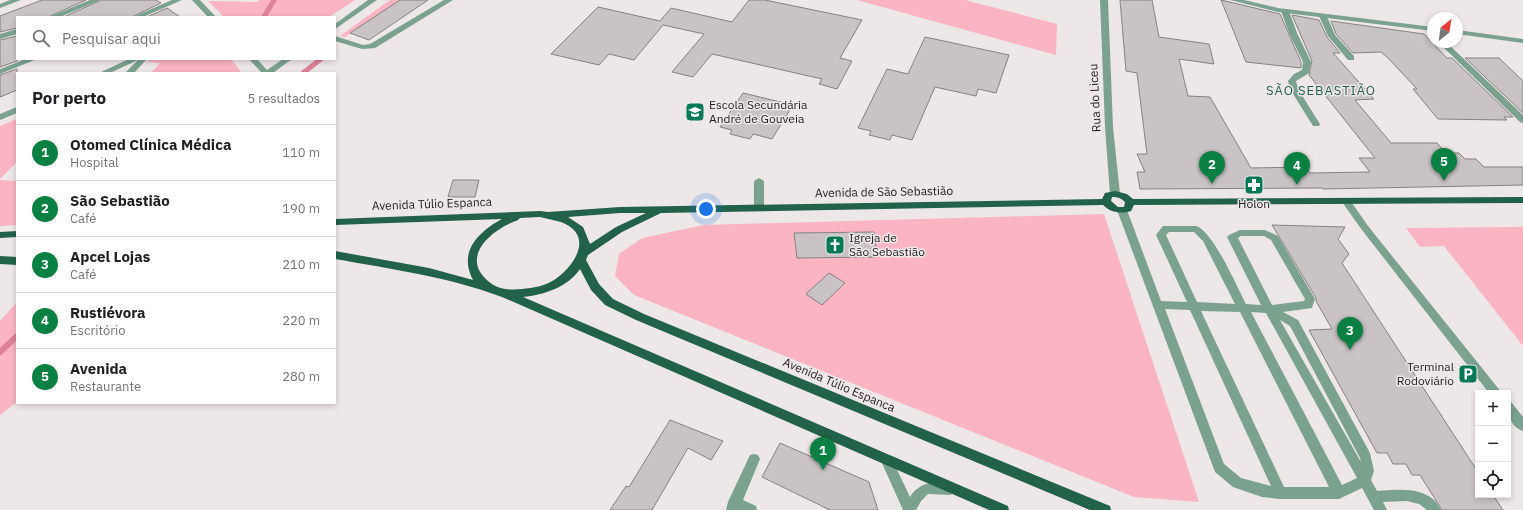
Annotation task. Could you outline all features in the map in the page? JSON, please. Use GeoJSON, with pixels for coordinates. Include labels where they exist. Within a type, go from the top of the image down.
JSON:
{"type":"FeatureCollection","features":[{"type":"Feature","properties":{"kind":"main road"},"geometry":{"type":"LineString","coordinates":[[1106,202],[1108,195],[1115,194],[1126,197],[1130,202]]}},
{"type":"Feature","properties":{"kind":"main road"},"geometry":{"type":"LineString","coordinates":[[1130,202],[1523,200]]}},
{"type":"Feature","properties":{"kind":"main road","name":"Avenida de São Sebastião"},"geometry":{"type":"LineString","coordinates":[[550,214],[620,210],[1106,202],[1114,209],[1122,210]]}},
{"type":"Feature","properties":{"kind":"main road"},"geometry":{"type":"LineString","coordinates":[[1122,210],[1128,209],[1130,202]]}},
{"type":"Feature","properties":{"kind":"main road","name":"Avenida de São Sebastião"},"geometry":{"type":"LineString","coordinates":[[583,257],[604,237],[626,224],[663,210]]}},
{"type":"Feature","properties":{"kind":"main road","name":"Avenida Túlio Espanca"},"geometry":{"type":"LineString","coordinates":[[487,287],[476,277],[472,264],[474,250],[482,237],[495,226],[511,218],[529,214]]}},
{"type":"Feature","properties":{"kind":"main road","name":"Avenida Túlio Espanca"},"geometry":{"type":"LineString","coordinates":[[336,222],[550,214],[564,218],[575,225],[582,234],[585,245],[583,257],[573,273],[559,284],[542,291],[524,295],[506,294]]}},
{"type":"Feature","properties":{"kind":"main road"},"geometry":{"type":"LineString","coordinates":[[0,235],[16,234]]}},
{"type":"Feature","properties":{"kind":"main road","name":"Avenida Túlio Espanca"},"geometry":{"type":"LineString","coordinates":[[336,255],[429,272],[487,287],[506,294],[887,461],[1003,510]]}},
{"type":"Feature","properties":{"kind":"main road","name":"Avenida Túlio Espanca"},"geometry":{"type":"LineString","coordinates":[[583,257],[595,286],[609,302],[640,317],[1105,510]]}},
{"type":"Feature","properties":{"kind":"main road"},"geometry":{"type":"LineString","coordinates":[[0,260],[16,261]]}},
{"type":"Feature","properties":{"kind":"street"},"geometry":{"type":"LineString","coordinates":[[0,6],[17,0]]}},
{"type":"Feature","properties":{"kind":"street"},"geometry":{"type":"LineString","coordinates":[[56,16],[96,0]]}},
{"type":"Feature","properties":{"kind":"street"},"geometry":{"type":"LineString","coordinates":[[138,16],[178,0]]}},
{"type":"Feature","properties":{"kind":"street"},"geometry":{"type":"LineString","coordinates":[[196,0],[211,16]]}},
{"type":"Feature","properties":{"kind":"street"},"geometry":{"type":"LineString","coordinates":[[336,26],[374,0]]}},
{"type":"Feature","properties":{"kind":"street"},"geometry":{"type":"LineString","coordinates":[[336,38],[362,47],[372,46],[449,0]]}},
{"type":"Feature","properties":{"kind":"street","name":"Rua do Liceu"},"geometry":{"type":"LineString","coordinates":[[1104,0],[1108,120],[1115,194]]}},
{"type":"Feature","properties":{"kind":"street"},"geometry":{"type":"LineString","coordinates":[[1234,0],[1285,11],[1427,29]]}},
{"type":"Feature","properties":{"kind":"street"},"geometry":{"type":"LineString","coordinates":[[1285,11],[1293,33],[1307,62],[1306,71],[1292,81],[1294,89],[1316,124]]}},
{"type":"Feature","properties":{"kind":"street"},"geometry":{"type":"LineString","coordinates":[[1323,16],[1332,36],[1351,58]]}},
{"type":"Feature","properties":{"kind":"street"},"geometry":{"type":"LineString","coordinates":[[0,37],[16,31]]}},
{"type":"Feature","properties":{"kind":"street"},"geometry":{"type":"LineString","coordinates":[[1463,33],[1523,41]]}},
{"type":"Feature","properties":{"kind":"street"},"geometry":{"type":"LineString","coordinates":[[1448,48],[1523,120]]}},
{"type":"Feature","properties":{"kind":"street"},"geometry":{"type":"LineString","coordinates":[[0,72],[30,60]]}},
{"type":"Feature","properties":{"kind":"street"},"geometry":{"type":"LineString","coordinates":[[105,72],[134,60]]}},
{"type":"Feature","properties":{"kind":"street"},"geometry":{"type":"LineString","coordinates":[[130,72],[142,60]]}},
{"type":"Feature","properties":{"kind":"street"},"geometry":{"type":"LineString","coordinates":[[254,60],[266,72]]}},
{"type":"Feature","properties":{"kind":"street"},"geometry":{"type":"LineString","coordinates":[[268,72],[286,60]]}},
{"type":"Feature","properties":{"kind":"street"},"geometry":{"type":"LineString","coordinates":[[0,117],[16,110]]}},
{"type":"Feature","properties":{"kind":"street"},"geometry":{"type":"LineString","coordinates":[[759,181],[759,208]]}},
{"type":"Feature","properties":{"kind":"street"},"geometry":{"type":"LineString","coordinates":[[1347,202],[1365,228],[1494,390]]}},
{"type":"Feature","properties":{"kind":"street"},"geometry":{"type":"LineString","coordinates":[[1122,210],[1219,468],[1237,483],[1262,491],[1280,493],[1339,493],[1364,481]]}},
{"type":"Feature","properties":{"kind":"street"},"geometry":{"type":"LineString","coordinates":[[1280,493],[1161,235],[1166,228],[1196,229],[1207,238],[1339,493]]}},
{"type":"Feature","properties":{"kind":"street"},"geometry":{"type":"LineString","coordinates":[[1158,305],[1269,309],[1308,305],[1310,299],[1275,238],[1265,233],[1240,233],[1232,237],[1269,309],[1381,510]]}},
{"type":"Feature","properties":{"kind":"street"},"geometry":{"type":"LineString","coordinates":[[1511,412],[1523,426]]}},
{"type":"Feature","properties":{"kind":"street"},"geometry":{"type":"LineString","coordinates":[[751,510],[733,506],[754,459]]}},
{"type":"Feature","properties":{"kind":"street"},"geometry":{"type":"LineString","coordinates":[[887,461],[909,510]]}},
{"type":"Feature","properties":{"kind":"street"},"geometry":{"type":"LineString","coordinates":[[909,510],[919,493],[925,489],[933,487],[954,489]]}},
{"type":"Feature","properties":{"kind":"street"},"geometry":{"type":"LineString","coordinates":[[1374,497],[1414,495],[1433,506],[1435,510]]}},
{"type":"Feature","properties":{"kind":"shaded area"},"geometry":{"type":"Polygon","coordinates":[[[259,0],[355,0],[331,16],[223,16],[208,1],[257,2],[259,0]]]}},
{"type":"Feature","properties":{"kind":"shaded area"},"geometry":{"type":"Polygon","coordinates":[[[390,0],[400,0],[345,37],[340,36],[390,0]]]}},
{"type":"Feature","properties":{"kind":"shaded area"},"geometry":{"type":"Polygon","coordinates":[[[857,0],[965,0],[1057,24],[1056,55],[857,0]]]}},
{"type":"Feature","properties":{"kind":"shaded area"},"geometry":{"type":"Polygon","coordinates":[[[151,60],[232,60],[241,72],[152,72],[160,63],[146,62],[151,60]]]}},
{"type":"Feature","properties":{"kind":"shaded area"},"geometry":{"type":"Polygon","coordinates":[[[16,119],[16,163],[0,179],[0,126],[16,119]]]}},
{"type":"Feature","properties":{"kind":"shaded area"},"geometry":{"type":"Polygon","coordinates":[[[0,180],[16,181],[16,225],[0,226],[0,180]]]}},
{"type":"Feature","properties":{"kind":"shaded area"},"geometry":{"type":"Polygon","coordinates":[[[1104,214],[1199,502],[1134,497],[634,295],[615,276],[619,254],[642,238],[704,225],[1104,214]]]}},
{"type":"Feature","properties":{"kind":"shaded area"},"geometry":{"type":"Polygon","coordinates":[[[1523,227],[1523,346],[1444,246],[1420,247],[1406,228],[1523,227]]]}},
{"type":"Feature","properties":{"kind":"shaded area"},"geometry":{"type":"Polygon","coordinates":[[[16,303],[16,403],[0,415],[0,321],[16,303]]]}},
{"type":"Feature","properties":{"kind":"building"},"geometry":{"type":"Polygon","coordinates":[[[42,0],[86,0],[50,16],[16,16],[16,28],[0,32],[0,16],[42,0]]]}},
{"type":"Feature","properties":{"kind":"building"},"geometry":{"type":"Polygon","coordinates":[[[101,0],[156,0],[161,3],[134,16],[66,16],[101,0]]]}},
{"type":"Feature","properties":{"kind":"building"},"geometry":{"type":"Polygon","coordinates":[[[400,0],[428,0],[369,40],[350,33],[400,0]]]}},
{"type":"Feature","properties":{"kind":"building"},"geometry":{"type":"Polygon","coordinates":[[[749,0],[765,0],[862,20],[840,58],[852,61],[837,89],[819,84],[822,79],[712,54],[693,77],[672,72],[704,34],[663,25],[634,60],[609,54],[599,65],[551,54],[598,7],[660,21],[671,8],[732,22],[749,0]]]}},
{"type":"Feature","properties":{"kind":"building"},"geometry":{"type":"Polygon","coordinates":[[[1120,0],[1152,0],[1159,37],[1209,44],[1214,64],[1179,59],[1188,96],[1210,97],[1251,168],[1306,167],[1310,173],[1370,172],[1359,158],[1375,158],[1309,75],[1312,61],[1292,15],[1319,20],[1327,37],[1340,53],[1333,53],[1374,99],[1355,100],[1391,143],[1437,143],[1446,153],[1459,153],[1465,159],[1476,159],[1484,167],[1523,167],[1523,185],[1323,189],[1140,189],[1137,172],[1145,172],[1137,154],[1147,154],[1137,73],[1126,71],[1120,0]]]}},
{"type":"Feature","properties":{"kind":"building"},"geometry":{"type":"Polygon","coordinates":[[[1221,0],[1280,14],[1301,62],[1301,68],[1246,62],[1221,0]]]}},
{"type":"Feature","properties":{"kind":"building"},"geometry":{"type":"Polygon","coordinates":[[[167,8],[179,16],[149,16],[167,8]]]}},
{"type":"Feature","properties":{"kind":"building"},"geometry":{"type":"Polygon","coordinates":[[[1331,21],[1424,34],[1427,37],[1427,48],[1437,48],[1447,58],[1452,58],[1513,117],[1504,117],[1507,120],[1438,119],[1413,89],[1417,89],[1381,52],[1353,53],[1336,34],[1331,21]]]}},
{"type":"Feature","properties":{"kind":"building"},"geometry":{"type":"Polygon","coordinates":[[[16,36],[17,61],[0,67],[0,40],[16,36]]]}},
{"type":"Feature","properties":{"kind":"building"},"geometry":{"type":"Polygon","coordinates":[[[925,37],[1009,55],[996,93],[978,89],[976,96],[935,87],[912,140],[892,135],[890,140],[869,135],[871,131],[858,128],[887,69],[908,74],[925,37]]]}},
{"type":"Feature","properties":{"kind":"building"},"geometry":{"type":"Polygon","coordinates":[[[1465,58],[1499,58],[1523,81],[1523,113],[1465,58]]]}},
{"type":"Feature","properties":{"kind":"building"},"geometry":{"type":"Polygon","coordinates":[[[17,69],[16,90],[0,97],[0,75],[17,69]]]}},
{"type":"Feature","properties":{"kind":"building"},"geometry":{"type":"Polygon","coordinates":[[[743,93],[793,105],[772,139],[753,134],[750,139],[730,134],[732,130],[720,127],[743,93]]]}},
{"type":"Feature","properties":{"kind":"building"},"geometry":{"type":"Polygon","coordinates":[[[453,180],[479,180],[475,197],[448,197],[453,180]]]}},
{"type":"Feature","properties":{"kind":"building","name":"Terminal Rodoviário"},"geometry":{"type":"Polygon","coordinates":[[[1272,225],[1345,227],[1338,239],[1349,254],[1342,263],[1475,467],[1475,498],[1495,498],[1503,510],[1442,510],[1420,475],[1412,475],[1406,464],[1393,464],[1387,453],[1377,453],[1309,330],[1332,329],[1316,301],[1316,298],[1272,225]]]}},
{"type":"Feature","properties":{"kind":"building","name":"Igreja de São Sebastião"},"geometry":{"type":"Polygon","coordinates":[[[874,232],[877,257],[797,258],[794,233],[874,232]]]}},
{"type":"Feature","properties":{"kind":"building"},"geometry":{"type":"Polygon","coordinates":[[[829,273],[845,283],[822,305],[806,294],[829,273]]]}},
{"type":"Feature","properties":{"kind":"building"},"geometry":{"type":"Polygon","coordinates":[[[670,420],[723,441],[711,460],[688,448],[652,510],[610,510],[626,486],[629,487],[670,420]]]}},
{"type":"Feature","properties":{"kind":"building"},"geometry":{"type":"Polygon","coordinates":[[[780,443],[869,482],[878,510],[830,510],[762,477],[780,443]]]}},
{"type":"Feature","properties":{"kind":"waterway"},"geometry":{"type":"LineString","coordinates":[[265,16],[274,0]]}},
{"type":"Feature","properties":{"kind":"waterway"},"geometry":{"type":"LineString","coordinates":[[304,72],[320,60]]}},
{"type":"Feature","properties":{"kind":"waterway"},"geometry":{"type":"LineString","coordinates":[[0,352],[16,337]]}},
{"type":"Feature","properties":{"kind":"place","name":"Escola Secundária André de Gouveia"},"geometry":{"type":"Point","coordinates":[695,112]}},
{"type":"Feature","properties":{"kind":"place","name":"Avenida"},"geometry":{"type":"Point","coordinates":[1444,181]}},
{"type":"Feature","properties":{"kind":"place","name":"São Sebastião"},"geometry":{"type":"Point","coordinates":[1212,184]}},
{"type":"Feature","properties":{"kind":"place","name":"Holon"},"geometry":{"type":"Point","coordinates":[1254,185]}},
{"type":"Feature","properties":{"kind":"place","name":"Rustiévora"},"geometry":{"type":"Point","coordinates":[1297,185]}},
{"type":"Feature","properties":{"kind":"place","name":"Igreja de São Sebastião"},"geometry":{"type":"Point","coordinates":[835,245]}},
{"type":"Feature","properties":{"kind":"place","name":"Apcel Lojas"},"geometry":{"type":"Point","coordinates":[1350,350]}},
{"type":"Feature","properties":{"kind":"place","name":"Terminal Rodoviário"},"geometry":{"type":"Point","coordinates":[1468,374]}},
{"type":"Feature","properties":{"kind":"place","name":"Otomed Clínica Médica"},"geometry":{"type":"Point","coordinates":[823,470]}},
{"type":"Feature","properties":{"kind":"district","name":"SÃO SEBASTIÃO"},"geometry":{"type":"Point","coordinates":[1321,90]}}]}
